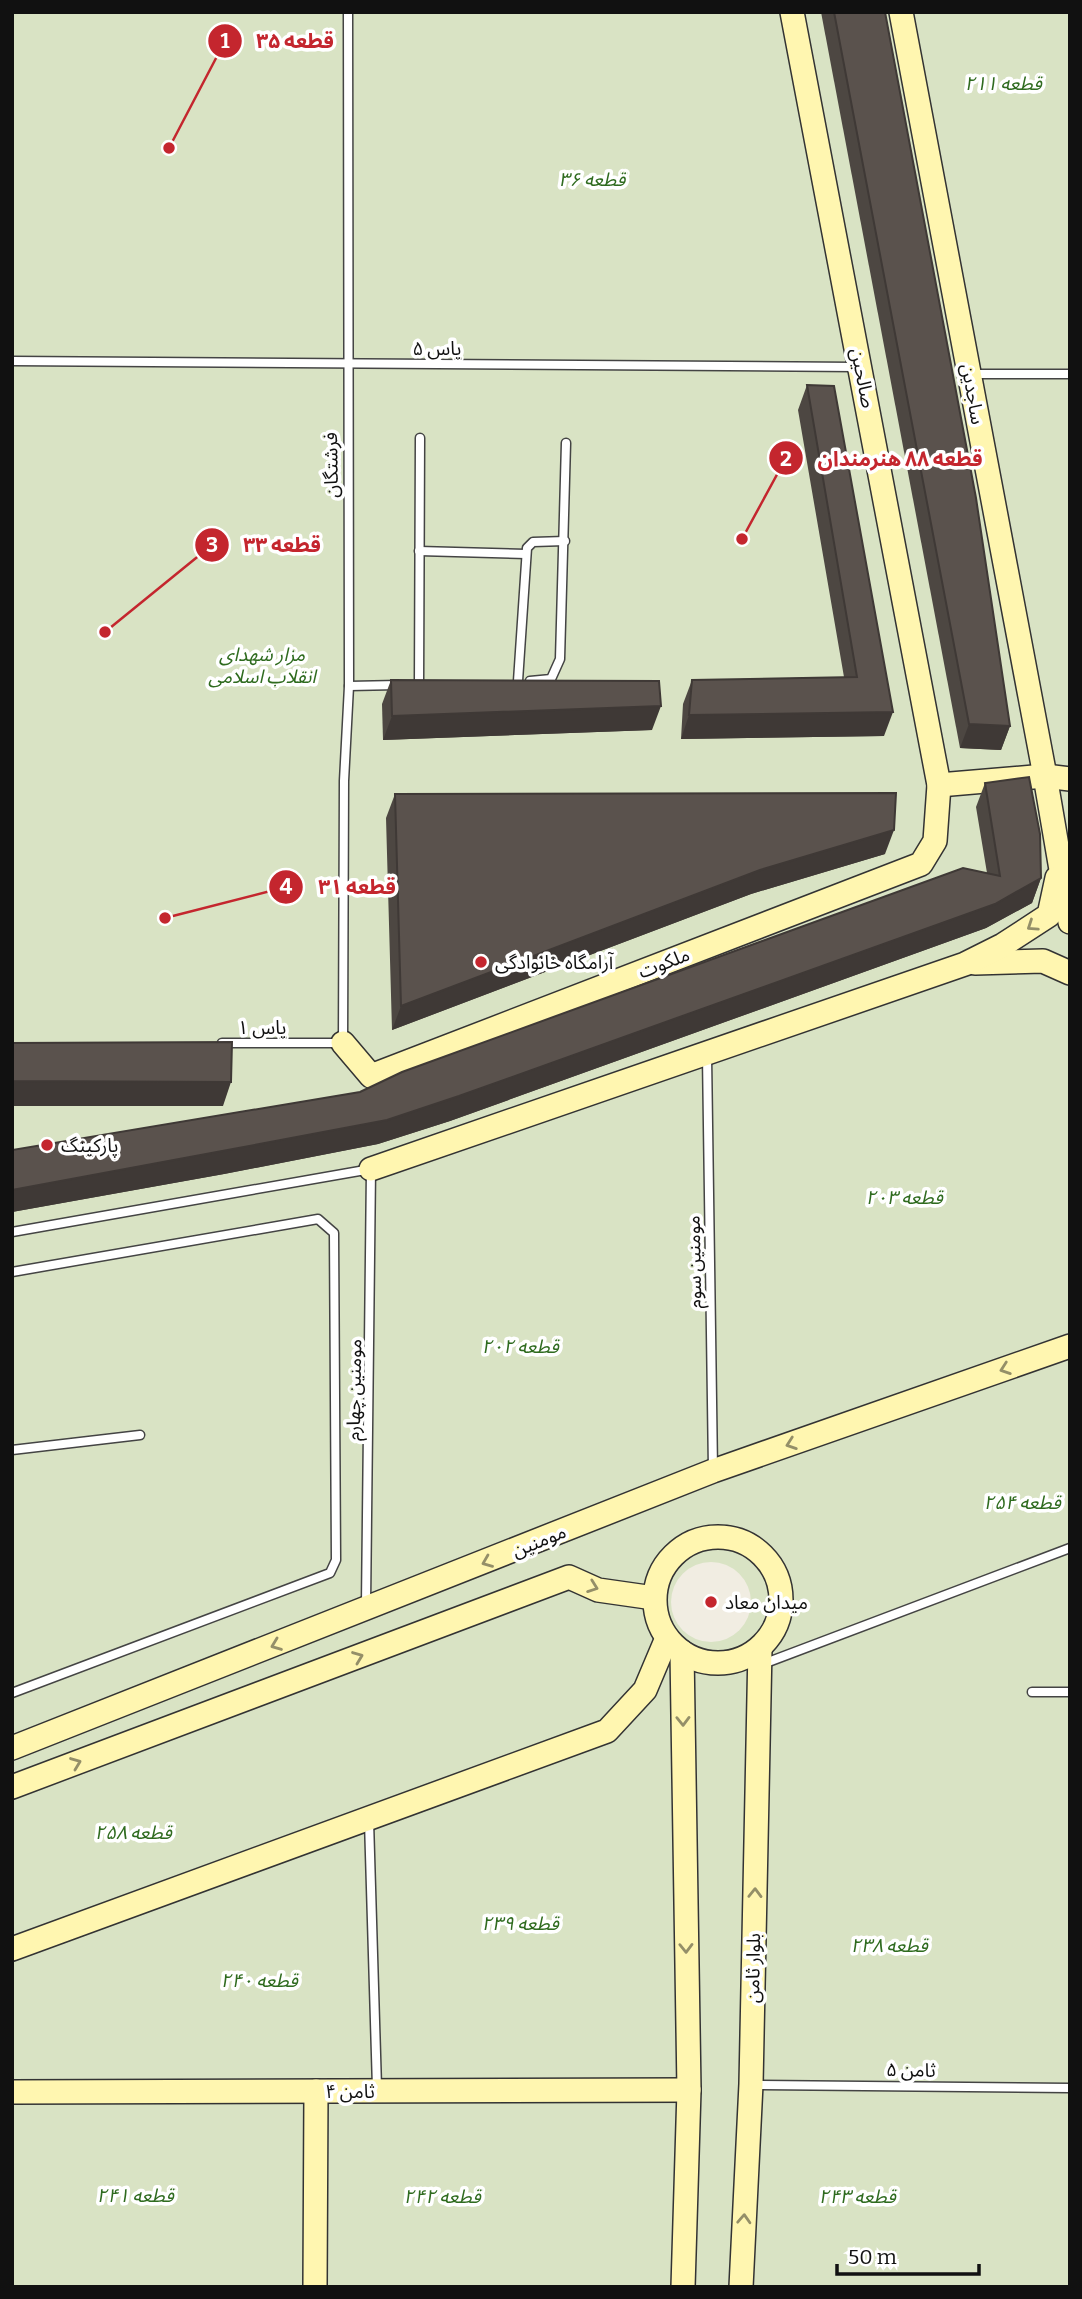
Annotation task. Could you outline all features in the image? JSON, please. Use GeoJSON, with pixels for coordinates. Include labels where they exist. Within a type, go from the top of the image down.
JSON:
{"type":"FeatureCollection","features":[{"type":"Feature","properties":{"kind":"street","name":"صالحین"},"geometry":{"type":"LineString","coordinates":[[792,12],[939,785]]}},
{"type":"Feature","properties":{"kind":"street","name":"ساجدین"},"geometry":{"type":"LineString","coordinates":[[901,12],[1070,922]]}},
{"type":"Feature","properties":{"kind":"street"},"geometry":{"type":"LineString","coordinates":[[939,785],[1045,776],[1070,779]]}},
{"type":"Feature","properties":{"kind":"street","name":"ملکوت"},"geometry":{"type":"LineString","coordinates":[[343,1043],[371,1076],[921,864],[935,841],[939,785]]}},
{"type":"Feature","properties":{"kind":"street"},"geometry":{"type":"LineString","coordinates":[[371,1169],[965,964],[1003,945],[1049,915],[1059,868]]}},
{"type":"Feature","properties":{"kind":"street"},"geometry":{"type":"LineString","coordinates":[[965,964],[1043,961],[1070,973]]}},
{"type":"Feature","properties":{"kind":"street","name":"مومنین"},"geometry":{"type":"LineString","coordinates":[[12,1748],[713,1471],[1070,1346]]}},
{"type":"Feature","properties":{"kind":"street"},"geometry":{"type":"LineString","coordinates":[[725,1537],[745,1543],[762,1555],[775,1571],[781,1591],[780,1613],[774,1632],[760,1656],[722,1664],[701,1661],[674,1645],[657,1619],[654,1598],[659,1577],[669,1559],[685,1546],[704,1538],[725,1537]]}},
{"type":"Feature","properties":{"kind":"street"},"geometry":{"type":"LineString","coordinates":[[12,1787],[569,1577],[598,1590],[654,1598]]}},
{"type":"Feature","properties":{"kind":"street"},"geometry":{"type":"LineString","coordinates":[[12,1949],[607,1731],[645,1690],[674,1645]]}},
{"type":"Feature","properties":{"kind":"street"},"geometry":{"type":"LineString","coordinates":[[674,1645],[689,2090],[683,2287]]}},
{"type":"Feature","properties":{"kind":"street","name":"بلوار ثامن"},"geometry":{"type":"LineString","coordinates":[[741,2287],[751,2084],[760,1656]]}},
{"type":"Feature","properties":{"kind":"street","name":"ثامن ۴"},"geometry":{"type":"LineString","coordinates":[[12,2092],[689,2090]]}},
{"type":"Feature","properties":{"kind":"street"},"geometry":{"type":"LineString","coordinates":[[315,2287],[316,2091]]}},
{"type":"Feature","properties":{"kind":"lane","name":"فرشتگان"},"geometry":{"type":"LineString","coordinates":[[343,1043],[344,781],[349,686],[346,363],[348,12]]}},
{"type":"Feature","properties":{"kind":"lane","name":"یاس ۵"},"geometry":{"type":"LineString","coordinates":[[12,361],[861,367]]}},
{"type":"Feature","properties":{"kind":"lane"},"geometry":{"type":"LineString","coordinates":[[969,374],[1070,374]]}},
{"type":"Feature","properties":{"kind":"lane"},"geometry":{"type":"LineString","coordinates":[[419,685],[420,438]]}},
{"type":"Feature","properties":{"kind":"lane"},"geometry":{"type":"LineString","coordinates":[[506,681],[551,679],[559,665],[566,443]]}},
{"type":"Feature","properties":{"kind":"lane"},"geometry":{"type":"LineString","coordinates":[[518,681],[529,544],[565,541]]}},
{"type":"Feature","properties":{"kind":"lane"},"geometry":{"type":"LineString","coordinates":[[419,551],[527,554]]}},
{"type":"Feature","properties":{"kind":"lane"},"geometry":{"type":"LineString","coordinates":[[349,686],[431,684]]}},
{"type":"Feature","properties":{"kind":"lane","name":"یاس ۱"},"geometry":{"type":"LineString","coordinates":[[205,1044],[343,1043]]}},
{"type":"Feature","properties":{"kind":"lane","name":"مومنین سوم"},"geometry":{"type":"LineString","coordinates":[[707,1053],[713,1471]]}},
{"type":"Feature","properties":{"kind":"lane"},"geometry":{"type":"LineString","coordinates":[[12,1232],[371,1169]]}},
{"type":"Feature","properties":{"kind":"lane","name":"مومنین چهارم"},"geometry":{"type":"LineString","coordinates":[[366,1610],[371,1169]]}},
{"type":"Feature","properties":{"kind":"lane"},"geometry":{"type":"LineString","coordinates":[[12,1272],[318,1219],[334,1233],[336,1560],[330,1573],[12,1693]]}},
{"type":"Feature","properties":{"kind":"lane"},"geometry":{"type":"LineString","coordinates":[[12,1450],[140,1435]]}},
{"type":"Feature","properties":{"kind":"lane"},"geometry":{"type":"LineString","coordinates":[[760,1656],[1070,1548]]}},
{"type":"Feature","properties":{"kind":"lane"},"geometry":{"type":"LineString","coordinates":[[1032,1692],[1070,1692]]}},
{"type":"Feature","properties":{"kind":"lane"},"geometry":{"type":"LineString","coordinates":[[369,1820],[377,2091]]}},
{"type":"Feature","properties":{"kind":"lane","name":"ثامن ۵"},"geometry":{"type":"LineString","coordinates":[[751,2084],[1070,2088]]}},
{"type":"Feature","properties":{"kind":"green space"},"geometry":{"type":"Polygon","coordinates":[[[12,12],[1070,12],[1070,2287],[12,2287],[12,12]]]}},
{"type":"Feature","properties":{"kind":"shaded area","name":"میدان معاد"},"geometry":{"type":"Polygon","coordinates":[[[703,1562],[719,1562],[740,1573],[751,1594],[751,1610],[740,1631],[719,1642],[703,1642],[689,1636],[677,1624],[671,1610],[671,1594],[677,1580],[689,1568],[703,1562]]]}},
{"type":"Feature","properties":{"kind":"building"},"geometry":{"type":"Polygon","coordinates":[[[834,12],[885,12],[976,498],[1010,726],[969,724],[834,12]]]}},
{"type":"Feature","properties":{"kind":"building"},"geometry":{"type":"Polygon","coordinates":[[[807,385],[834,386],[893,712],[689,715],[692,680],[857,677],[807,385]]]}},
{"type":"Feature","properties":{"kind":"building"},"geometry":{"type":"Polygon","coordinates":[[[391,680],[659,681],[661,706],[392,716],[391,680]]]}},
{"type":"Feature","properties":{"kind":"building"},"geometry":{"type":"Polygon","coordinates":[[[1029,777],[1040,834],[1041,878],[995,904],[387,1120],[12,1190],[12,1150],[360,1092],[402,1072],[963,868],[1000,876],[985,783],[1029,777]]]}},
{"type":"Feature","properties":{"kind":"building","name":"آرامگاه خانوادگی"},"geometry":{"type":"Polygon","coordinates":[[[896,793],[894,830],[760,870],[401,1006],[395,794],[896,793]]]}},
{"type":"Feature","properties":{"kind":"building"},"geometry":{"type":"Polygon","coordinates":[[[232,1042],[231,1082],[12,1081],[12,1043],[232,1042]]]}},
{"type":"Feature","properties":{"kind":"place","name":"قطعه ۳۵"},"geometry":{"type":"Point","coordinates":[169,148]}},
{"type":"Feature","properties":{"kind":"place","name":"قطعه ۸۸ هنرمندان"},"geometry":{"type":"Point","coordinates":[742,539]}},
{"type":"Feature","properties":{"kind":"place","name":"قطعه ۳۳"},"geometry":{"type":"Point","coordinates":[105,632]}},
{"type":"Feature","properties":{"kind":"place","name":"قطعه ۳۱"},"geometry":{"type":"Point","coordinates":[165,918]}},
{"type":"Feature","properties":{"kind":"place","name":"آرامگاه خانوادگی"},"geometry":{"type":"Point","coordinates":[481,962]}},
{"type":"Feature","properties":{"kind":"place","name":"پارکینگ"},"geometry":{"type":"Point","coordinates":[47,1145]}},
{"type":"Feature","properties":{"kind":"place","name":"میدان معاد"},"geometry":{"type":"Point","coordinates":[711,1602]}},
{"type":"Feature","properties":{"kind":"park label","name":"قطعه ۲۱۱"},"geometry":{"type":"Point","coordinates":[1003,83]}},
{"type":"Feature","properties":{"kind":"park label","name":"قطعه ۳۶"},"geometry":{"type":"Point","coordinates":[592,179]}},
{"type":"Feature","properties":{"kind":"park label","name":"مزار شهدای انقلاب اسلامی"},"geometry":{"type":"Point","coordinates":[262,665]}},
{"type":"Feature","properties":{"kind":"park label","name":"قطعه ۲۰۳"},"geometry":{"type":"Point","coordinates":[904,1197]}},
{"type":"Feature","properties":{"kind":"park label","name":"قطعه ۲۰۲"},"geometry":{"type":"Point","coordinates":[520,1346]}},
{"type":"Feature","properties":{"kind":"park label","name":"قطعه ۲۵۴"},"geometry":{"type":"Point","coordinates":[1022,1502]}},
{"type":"Feature","properties":{"kind":"park label","name":"قطعه ۲۵۸"},"geometry":{"type":"Point","coordinates":[133,1832]}},
{"type":"Feature","properties":{"kind":"park label","name":"قطعه ۲۳۹"},"geometry":{"type":"Point","coordinates":[520,1923]}},
{"type":"Feature","properties":{"kind":"park label","name":"قطعه ۲۳۸"},"geometry":{"type":"Point","coordinates":[889,1945]}},
{"type":"Feature","properties":{"kind":"park label","name":"قطعه ۲۴۰"},"geometry":{"type":"Point","coordinates":[259,1980]}},
{"type":"Feature","properties":{"kind":"park label","name":"قطعه ۲۴۱"},"geometry":{"type":"Point","coordinates":[135,2195]}},
{"type":"Feature","properties":{"kind":"park label","name":"قطعه ۲۴۲"},"geometry":{"type":"Point","coordinates":[442,2196]}},
{"type":"Feature","properties":{"kind":"park label","name":"قطعه ۲۴۳"},"geometry":{"type":"Point","coordinates":[857,2196]}}]}
